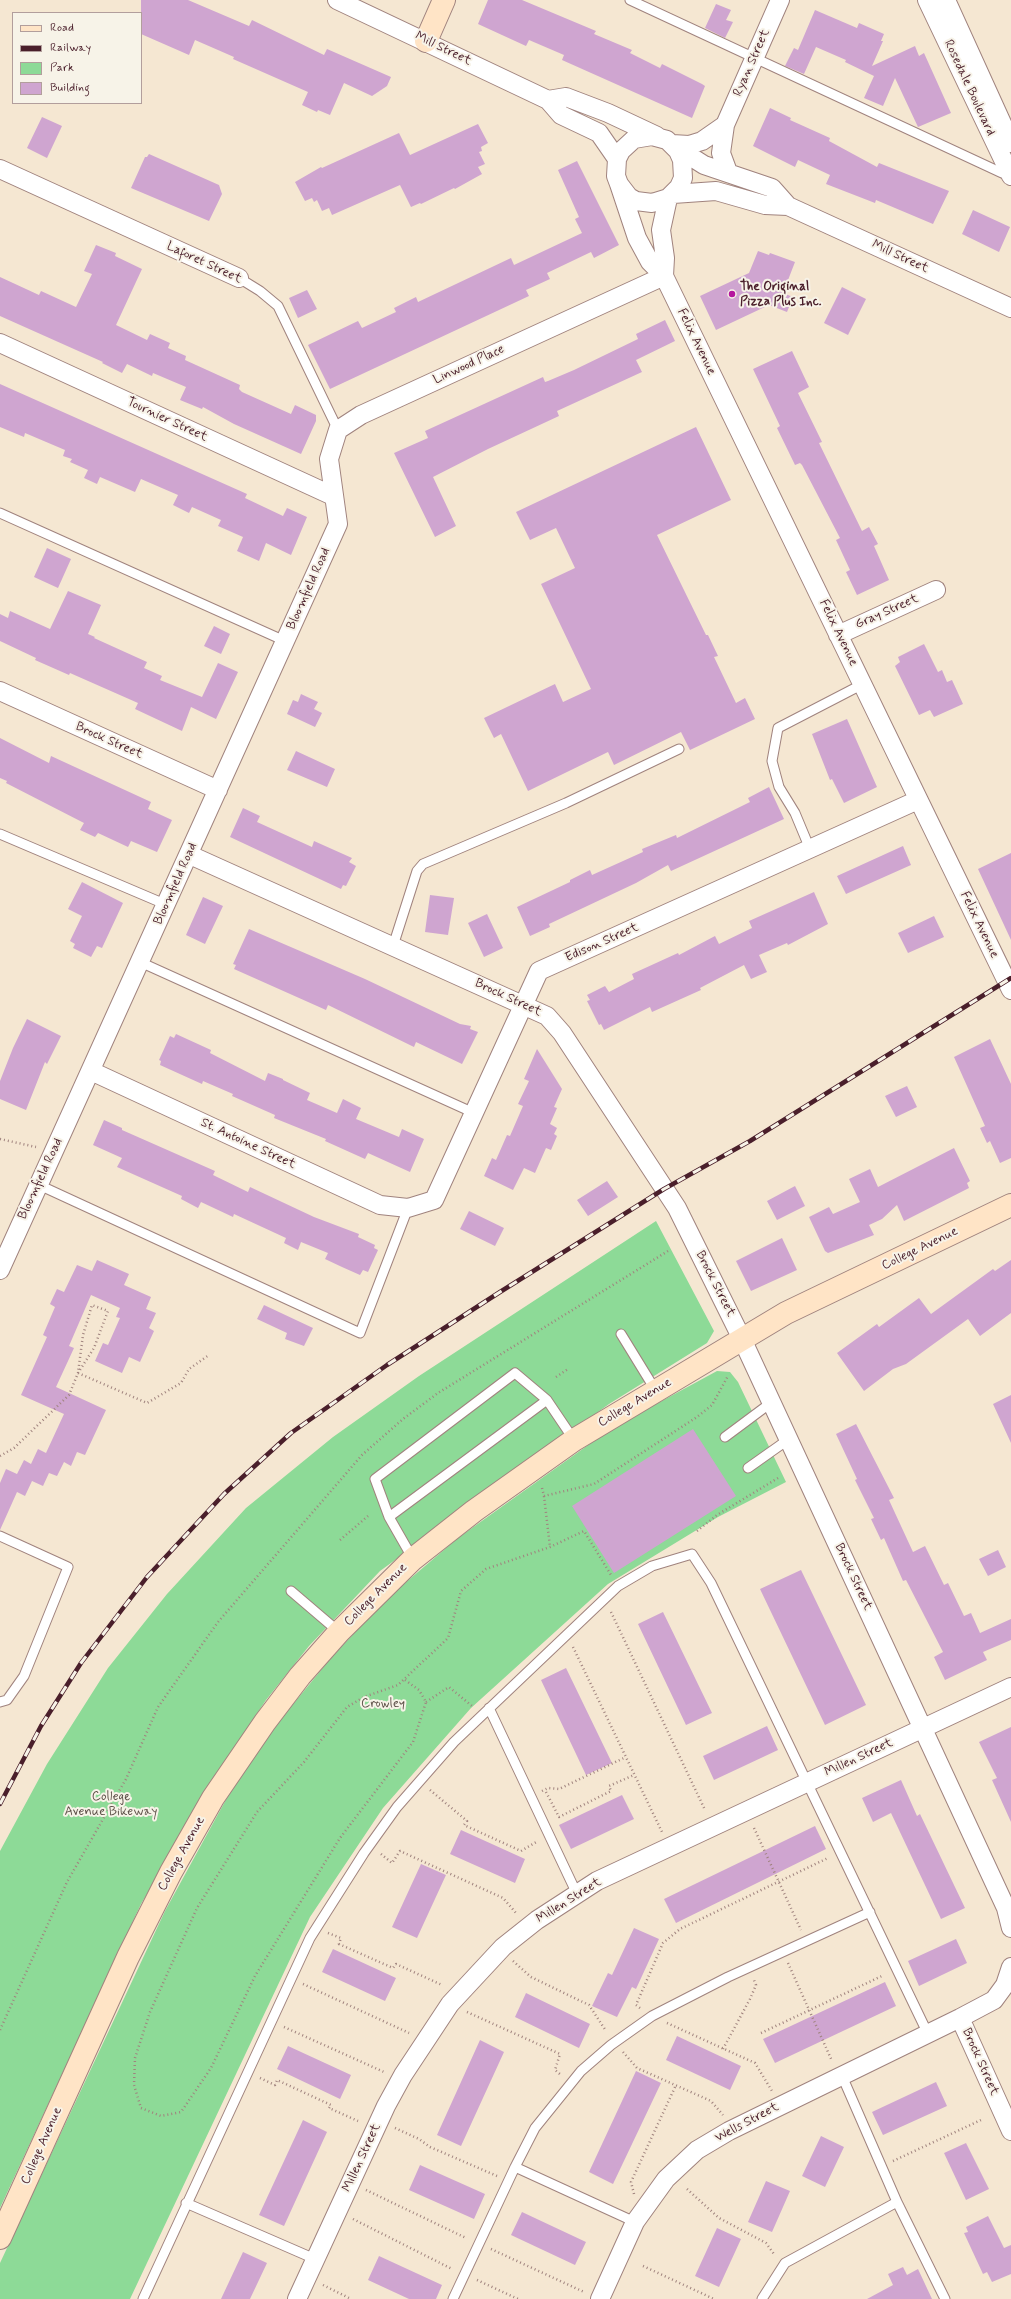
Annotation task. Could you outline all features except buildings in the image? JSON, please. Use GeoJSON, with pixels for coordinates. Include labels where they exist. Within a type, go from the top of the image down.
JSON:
{"type":"FeatureCollection","features":[{"type":"Feature","properties":{"kind":"street","name":"Mill Street"},"geometry":{"type":"LineString","coordinates":[[337,0],[356,4],[548,100],[561,115],[599,133],[617,159]]}},
{"type":"Feature","properties":{"kind":"street"},"geometry":{"type":"LineString","coordinates":[[426,40],[444,0]]}},
{"type":"Feature","properties":{"kind":"street","name":"Ryan Street"},"geometry":{"type":"LineString","coordinates":[[728,172],[721,153],[725,126],[780,0]]}},
{"type":"Feature","properties":{"kind":"street","name":"Rosedale Boulevard"},"geometry":{"type":"LineString","coordinates":[[927,0],[1010,172]]}},
{"type":"Feature","properties":{"kind":"street","name":"Rosedale Boulevard"},"geometry":{"type":"LineString","coordinates":[[946,0],[1011,143]]}},
{"type":"Feature","properties":{"kind":"street","name":"Mill Street"},"geometry":{"type":"LineString","coordinates":[[548,100],[566,97],[608,113],[666,141],[704,165],[772,188],[788,206]]}},
{"type":"Feature","properties":{"kind":"street"},"geometry":{"type":"LineString","coordinates":[[666,141],[680,155],[683,169],[681,183],[670,196],[652,203],[636,201],[629,197],[619,184],[616,168],[617,159],[621,151],[634,139],[652,136],[666,141],[689,145],[702,142],[725,126]]}},
{"type":"Feature","properties":{"kind":"street","name":"Laforet Street"},"geometry":{"type":"LineString","coordinates":[[0,169],[238,278]]}},
{"type":"Feature","properties":{"kind":"street","name":"Felix Avenue"},"geometry":{"type":"LineString","coordinates":[[619,184],[637,238],[650,262],[664,276],[1011,990]]}},
{"type":"Feature","properties":{"kind":"street","name":"Mill Street"},"geometry":{"type":"LineString","coordinates":[[670,196],[716,191],[765,205],[788,206],[1011,308]]}},
{"type":"Feature","properties":{"kind":"street","name":"Felix Avenue"},"geometry":{"type":"LineString","coordinates":[[664,276],[665,258],[661,230],[670,196]]}},
{"type":"Feature","properties":{"kind":"street","name":"Linwood Place"},"geometry":{"type":"LineString","coordinates":[[338,430],[361,415],[664,276]]}},
{"type":"Feature","properties":{"kind":"street","name":"Tournier Street"},"geometry":{"type":"LineString","coordinates":[[0,343],[334,496]]}},
{"type":"Feature","properties":{"kind":"street"},"geometry":{"type":"LineString","coordinates":[[334,496],[329,459],[338,430]]}},
{"type":"Feature","properties":{"kind":"street","name":"Bloomfield Road"},"geometry":{"type":"LineString","coordinates":[[2,1258],[39,1185],[190,855],[338,524],[334,496]]}},
{"type":"Feature","properties":{"kind":"street","name":"Gray Street"},"geometry":{"type":"LineString","coordinates":[[838,634],[936,590]]}},
{"type":"Feature","properties":{"kind":"street","name":"Brock Street"},"geometry":{"type":"LineString","coordinates":[[0,691],[218,790]]}},
{"type":"Feature","properties":{"kind":"street","name":"Edison Street"},"geometry":{"type":"LineString","coordinates":[[408,1208],[434,1200],[539,971],[918,800]]}},
{"type":"Feature","properties":{"kind":"street","name":"Brock Street"},"geometry":{"type":"LineString","coordinates":[[190,855],[547,1016],[562,1033],[677,1208],[772,1402],[1006,1908],[1011,1928]]}},
{"type":"Feature","properties":{"kind":"street","name":"St. Antoine Street"},"geometry":{"type":"LineString","coordinates":[[90,1072],[380,1205],[408,1208]]}},
{"type":"Feature","properties":{"kind":"street","name":"College Avenue"},"geometry":{"type":"LineString","coordinates":[[0,2238],[128,1957],[179,1858],[213,1798],[265,1722],[300,1676],[339,1632],[413,1559],[474,1511],[574,1440],[786,1313],[1011,1205]]}},
{"type":"Feature","properties":{"kind":"street","name":"Millen Street"},"geometry":{"type":"LineString","coordinates":[[297,2299],[386,2106],[401,2079],[424,2041],[468,1982],[503,1947],[529,1926],[597,1881],[1011,1688]]}},
{"type":"Feature","properties":{"kind":"street","name":"Brock Street"},"geometry":{"type":"LineString","coordinates":[[1011,1966],[1005,1985],[994,2000],[960,2018],[1011,2131]]}},
{"type":"Feature","properties":{"kind":"street","name":"Wells Street"},"geometry":{"type":"LineString","coordinates":[[600,2299],[635,2222],[666,2179],[697,2150],[729,2131],[960,2018]]}},
{"type":"Feature","properties":{"kind":"lane"},"geometry":{"type":"LineString","coordinates":[[630,0],[1002,173],[1010,172]]}},
{"type":"Feature","properties":{"kind":"lane","name":"Laforet Street"},"geometry":{"type":"LineString","coordinates":[[238,278],[260,291],[278,306],[338,430]]}},
{"type":"Feature","properties":{"kind":"lane"},"geometry":{"type":"LineString","coordinates":[[0,513],[285,641]]}},
{"type":"Feature","properties":{"kind":"lane"},"geometry":{"type":"LineString","coordinates":[[810,849],[795,813],[779,787],[772,761],[778,728],[863,684]]}},
{"type":"Feature","properties":{"kind":"lane"},"geometry":{"type":"LineString","coordinates":[[393,946],[417,870],[423,864],[566,804],[679,749]]}},
{"type":"Feature","properties":{"kind":"lane"},"geometry":{"type":"LineString","coordinates":[[0,834],[167,905]]}},
{"type":"Feature","properties":{"kind":"lane"},"geometry":{"type":"LineString","coordinates":[[140,962],[474,1112]]}},
{"type":"Feature","properties":{"kind":"lane"},"geometry":{"type":"LineString","coordinates":[[39,1185],[360,1334],[408,1208]]}},
{"type":"Feature","properties":{"kind":"lane"},"geometry":{"type":"LineString","coordinates":[[621,1334],[656,1391]]}},
{"type":"Feature","properties":{"kind":"lane"},"geometry":{"type":"LineString","coordinates":[[413,1559],[389,1518],[375,1479],[514,1373],[547,1400],[574,1440]]}},
{"type":"Feature","properties":{"kind":"lane"},"geometry":{"type":"LineString","coordinates":[[389,1518],[547,1400]]}},
{"type":"Feature","properties":{"kind":"lane"},"geometry":{"type":"LineString","coordinates":[[725,1437],[772,1402]]}},
{"type":"Feature","properties":{"kind":"lane"},"geometry":{"type":"LineString","coordinates":[[748,1468],[789,1439]]}},
{"type":"Feature","properties":{"kind":"lane"},"geometry":{"type":"LineString","coordinates":[[0,1536],[68,1567],[24,1676],[6,1700],[0,1702]]}},
{"type":"Feature","properties":{"kind":"lane"},"geometry":{"type":"LineString","coordinates":[[143,2299],[186,2203],[292,1978],[317,1928],[369,1846],[397,1807],[454,1742],[618,1586],[652,1566],[692,1554],[711,1583],[928,2034]]}},
{"type":"Feature","properties":{"kind":"lane"},"geometry":{"type":"LineString","coordinates":[[291,1590],[339,1632]]}},
{"type":"Feature","properties":{"kind":"lane"},"geometry":{"type":"LineString","coordinates":[[489,1708],[577,1894]]}},
{"type":"Feature","properties":{"kind":"lane"},"geometry":{"type":"LineString","coordinates":[[453,2299],[514,2167],[535,2128],[581,2071],[611,2045],[652,2016],[749,1968],[870,1912]]}},
{"type":"Feature","properties":{"kind":"lane"},"geometry":{"type":"LineString","coordinates":[[842,2076],[897,2202],[945,2299]]}},
{"type":"Feature","properties":{"kind":"lane"},"geometry":{"type":"LineString","coordinates":[[514,2167],[635,2222]]}},
{"type":"Feature","properties":{"kind":"lane"},"geometry":{"type":"LineString","coordinates":[[762,2299],[783,2265],[897,2202]]}},
{"type":"Feature","properties":{"kind":"lane"},"geometry":{"type":"LineString","coordinates":[[186,2203],[315,2259]]}},
{"type":"Feature","properties":{"kind":"path"},"geometry":{"type":"LineString","coordinates":[[0,1139],[36,1147]]}},
{"type":"Feature","properties":{"kind":"path"},"geometry":{"type":"LineString","coordinates":[[0,1456],[14,1448],[69,1395],[78,1373],[94,1348],[108,1311],[92,1305],[83,1335],[78,1373]]}},
{"type":"Feature","properties":{"kind":"path"},"geometry":{"type":"LineString","coordinates":[[78,1373],[147,1403],[181,1383],[189,1369],[209,1355]]}},
{"type":"Feature","properties":{"kind":"path"},"geometry":{"type":"LineString","coordinates":[[556,1377],[568,1369]]}},
{"type":"Feature","properties":{"kind":"path"},"geometry":{"type":"LineString","coordinates":[[544,1496],[594,1484],[665,1438],[712,1405],[728,1376]]}},
{"type":"Feature","properties":{"kind":"path"},"geometry":{"type":"LineString","coordinates":[[697,1531],[717,1515],[778,1478]]}},
{"type":"Feature","properties":{"kind":"path"},"geometry":{"type":"LineString","coordinates":[[546,1484],[541,1488],[544,1496],[550,1547]]}},
{"type":"Feature","properties":{"kind":"path"},"geometry":{"type":"LineString","coordinates":[[340,1540],[368,1516]]}},
{"type":"Feature","properties":{"kind":"path"},"geometry":{"type":"LineString","coordinates":[[472,1706],[449,1687],[426,1702],[413,1742],[340,1838],[255,1976],[211,2068],[181,2112],[161,2116],[141,2108],[134,2085],[135,2058],[150,2012],[197,1908],[257,1812],[304,1762],[347,1707],[364,1697],[398,1685],[448,1638],[461,1591],[486,1569],[550,1547],[584,1531],[613,1578]]}},
{"type":"Feature","properties":{"kind":"path"},"geometry":{"type":"LineString","coordinates":[[604,1599],[706,1811]]}},
{"type":"Feature","properties":{"kind":"path"},"geometry":{"type":"LineString","coordinates":[[567,1634],[662,1832]]}},
{"type":"Feature","properties":{"kind":"path"},"geometry":{"type":"LineString","coordinates":[[405,1680],[419,1690],[426,1702]]}},
{"type":"Feature","properties":{"kind":"path"},"geometry":{"type":"LineString","coordinates":[[531,1797],[545,1790],[559,1789],[626,1757]]}},
{"type":"Feature","properties":{"kind":"path"},"geometry":{"type":"LineString","coordinates":[[545,1790],[559,1816],[611,1791],[609,1786],[634,1775]]}},
{"type":"Feature","properties":{"kind":"path"},"geometry":{"type":"LineString","coordinates":[[419,1782],[467,1821],[464,1825],[522,1851],[549,1835]]}},
{"type":"Feature","properties":{"kind":"path"},"geometry":{"type":"LineString","coordinates":[[754,1828],[806,1941]]}},
{"type":"Feature","properties":{"kind":"path"},"geometry":{"type":"LineString","coordinates":[[369,1846],[392,1863],[400,1851],[503,1898],[529,1926]]}},
{"type":"Feature","properties":{"kind":"path"},"geometry":{"type":"LineString","coordinates":[[317,1928],[341,1938],[339,1944],[394,1968],[396,1964],[442,1985]]}},
{"type":"Feature","properties":{"kind":"path"},"geometry":{"type":"LineString","coordinates":[[783,1952],[833,2062],[842,2076]]}},
{"type":"Feature","properties":{"kind":"path"},"geometry":{"type":"LineString","coordinates":[[723,2049],[756,1984],[749,1968]]}},
{"type":"Feature","properties":{"kind":"path"},"geometry":{"type":"LineString","coordinates":[[761,2033],[897,1968]]}},
{"type":"Feature","properties":{"kind":"path"},"geometry":{"type":"LineString","coordinates":[[292,1978],[424,2041]]}},
{"type":"Feature","properties":{"kind":"path"},"geometry":{"type":"LineString","coordinates":[[467,2012],[560,2054],[556,2070],[570,2084]]}},
{"type":"Feature","properties":{"kind":"path"},"geometry":{"type":"LineString","coordinates":[[272,2021],[401,2079]]}},
{"type":"Feature","properties":{"kind":"path"},"geometry":{"type":"LineString","coordinates":[[248,2072],[275,2085],[277,2080],[331,2105],[329,2108],[358,2121]]}},
{"type":"Feature","properties":{"kind":"path"},"geometry":{"type":"LineString","coordinates":[[636,2202],[631,2182],[676,2086]]}},
{"type":"Feature","properties":{"kind":"path"},"geometry":{"type":"LineString","coordinates":[[882,2166],[981,2120]]}},
{"type":"Feature","properties":{"kind":"path"},"geometry":{"type":"LineString","coordinates":[[394,2128],[419,2139],[430,2147],[508,2181]]}},
{"type":"Feature","properties":{"kind":"path"},"geometry":{"type":"LineString","coordinates":[[687,2189],[719,2218],[766,2243],[783,2265]]}},
{"type":"Feature","properties":{"kind":"path"},"geometry":{"type":"LineString","coordinates":[[352,2219],[518,2299]]}},
{"type":"Feature","properties":{"kind":"path"},"geometry":{"type":"LineString","coordinates":[[643,2266],[714,2299]]}},
{"type":"Feature","properties":{"kind":"path"},"geometry":{"type":"LineString","coordinates":[[322,2285],[351,2299]]}},
{"type":"Feature","properties":{"kind":"green space","name":"College Avenue Bikeway"},"geometry":{"type":"Polygon","coordinates":[[[656,1221],[714,1331],[707,1343],[609,1404],[380,1571],[309,1646],[266,1700],[223,1765],[141,1904],[0,2208],[0,1851],[47,1764],[108,1668],[167,1594],[246,1508],[333,1437],[419,1376],[656,1221]]]}},
{"type":"Feature","properties":{"kind":"green space","name":"Crowley"},"geometry":{"type":"Polygon","coordinates":[[[717,1371],[730,1372],[738,1382],[786,1482],[718,1517],[608,1584],[471,1708],[383,1808],[310,1917],[130,2299],[0,2299],[0,2263],[165,1911],[234,1785],[271,1731],[331,1658],[385,1600],[458,1538],[612,1428],[717,1371]]]}},
{"type":"Feature","properties":{"kind":"railway"},"geometry":{"type":"LineString","coordinates":[[0,1804],[41,1726],[81,1663],[147,1577],[224,1494],[291,1433],[387,1365],[500,1292],[664,1189],[750,1141],[1011,978]]}},
{"type":"Feature","properties":{"kind":"place","name":"The Original Pizza Plus Inc."},"geometry":{"type":"Point","coordinates":[732,294]}}]}
